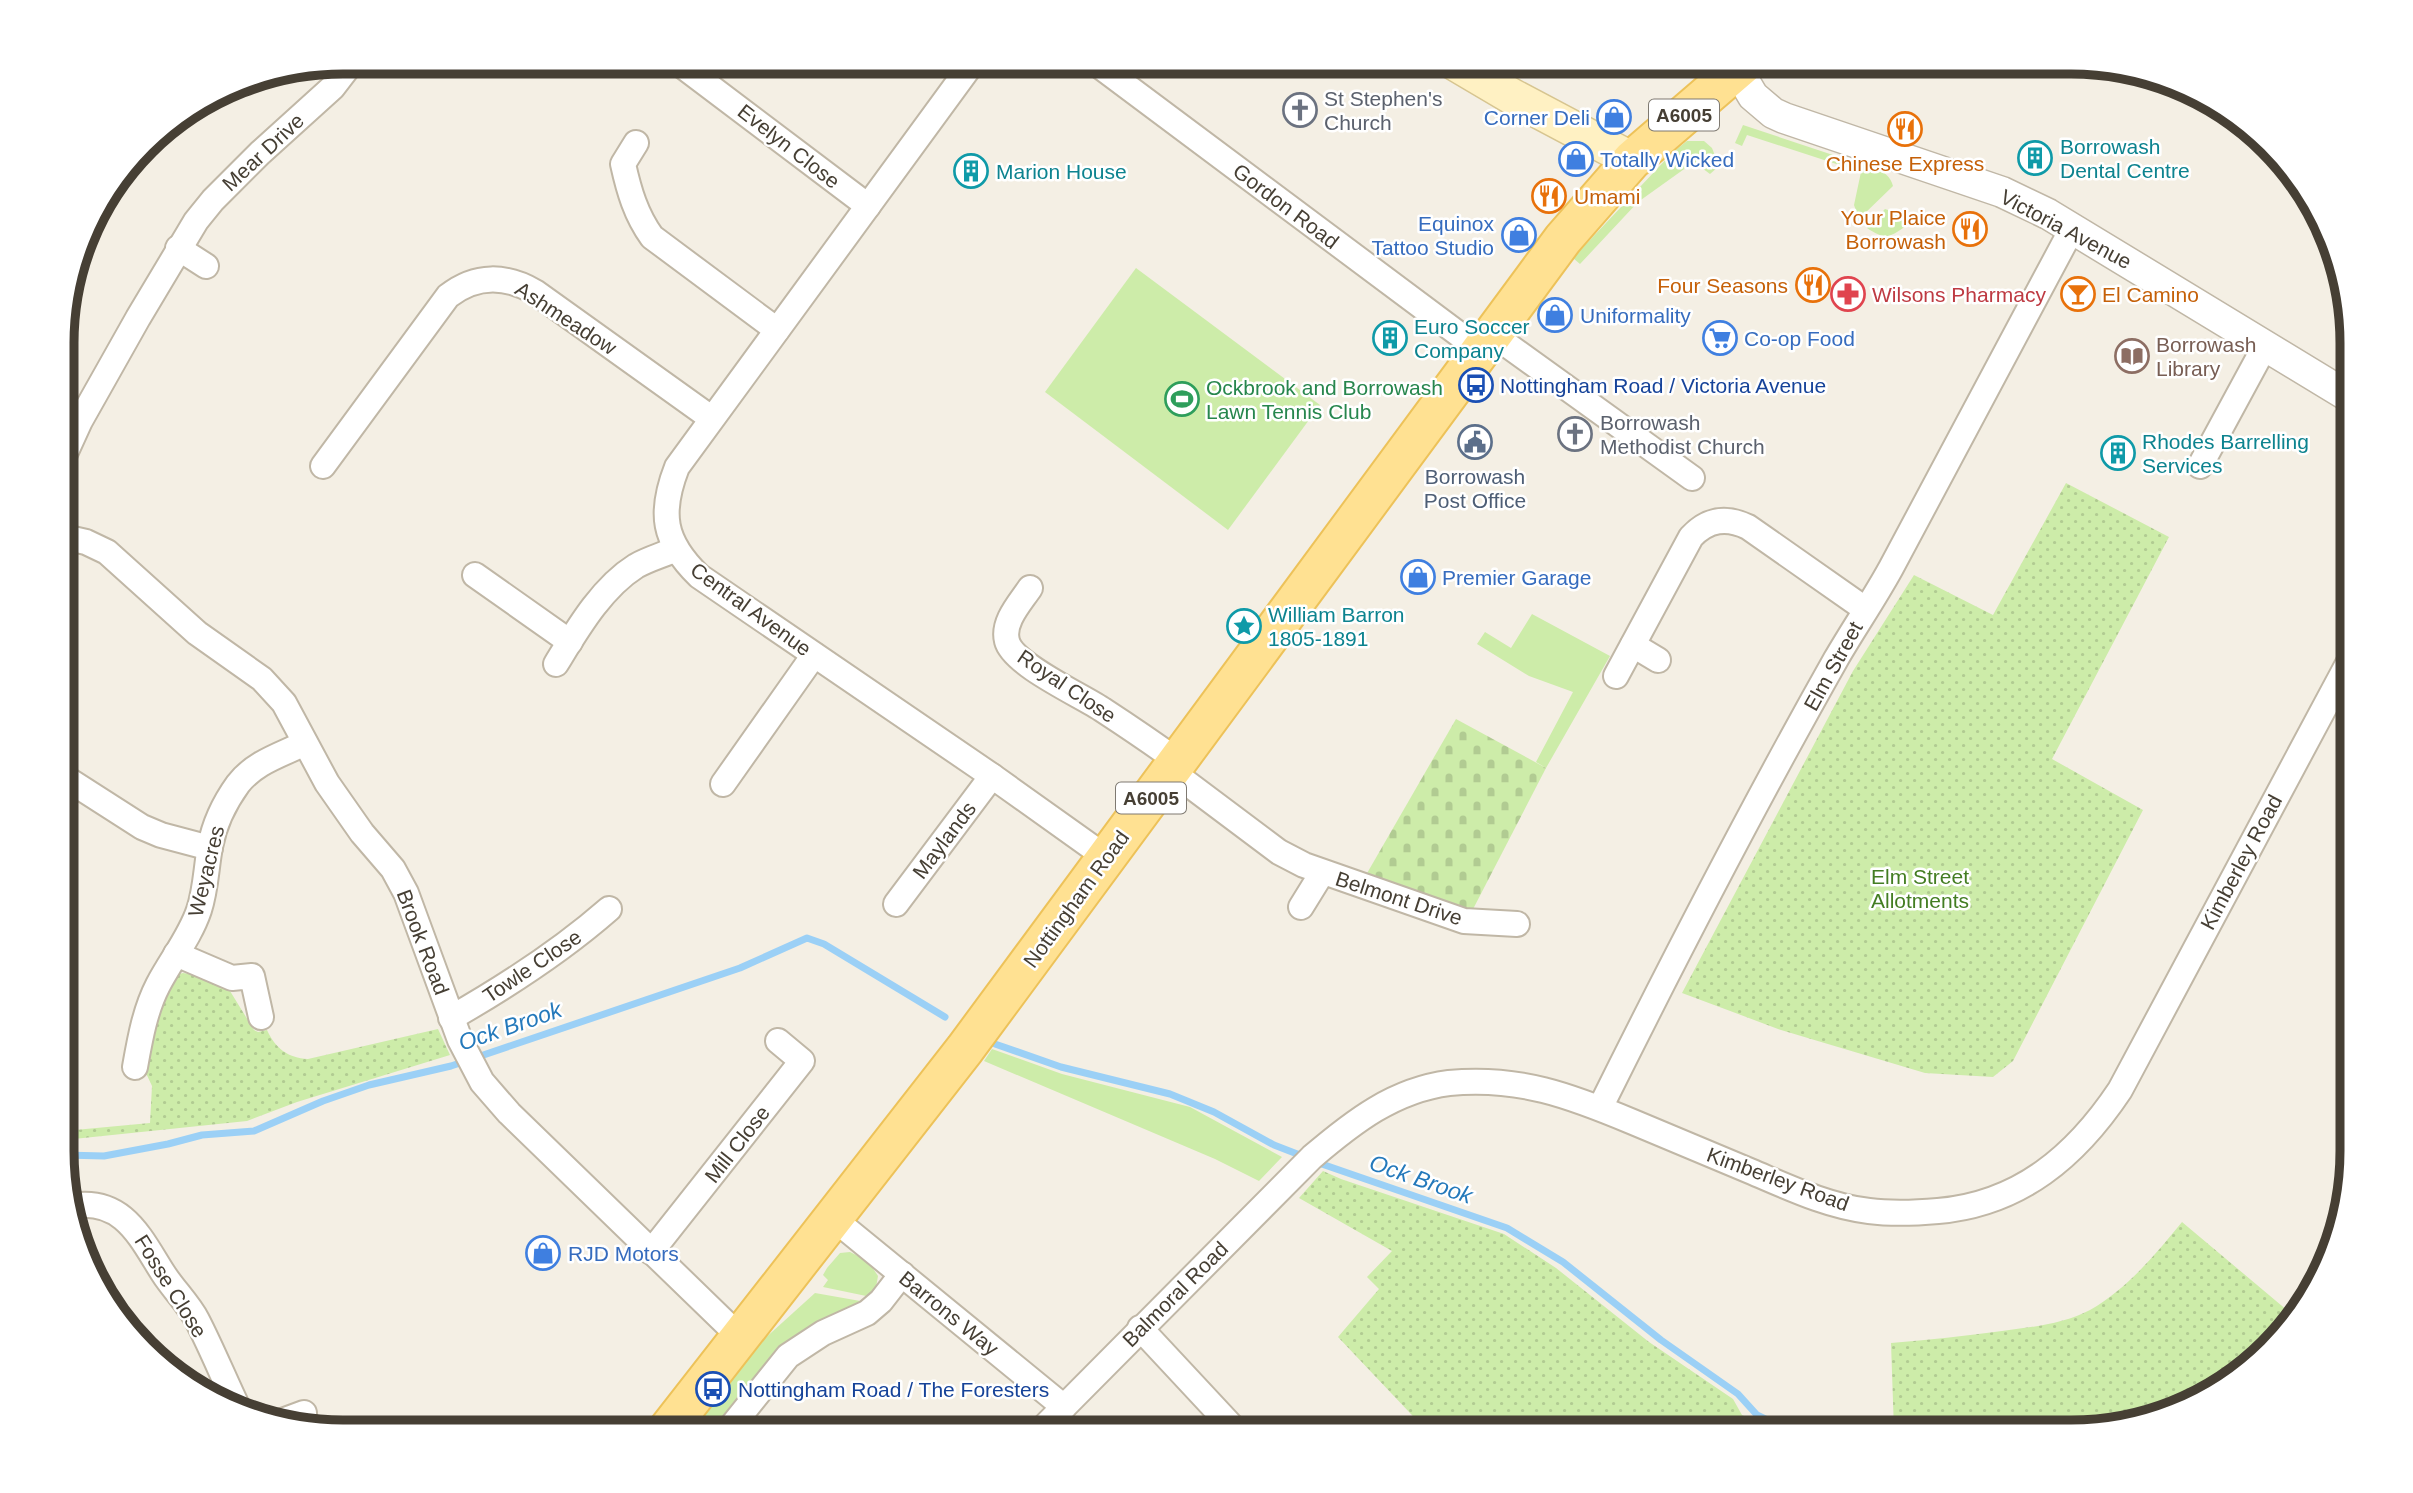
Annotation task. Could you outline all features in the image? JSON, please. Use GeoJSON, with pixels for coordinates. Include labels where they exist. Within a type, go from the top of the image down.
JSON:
{"type":"FeatureCollection","features":[{"type":"Feature","properties":{"kind":"main road"},"geometry":{"type":"LineString","coordinates":[[1474,74],[1632,160]]}},
{"type":"Feature","properties":{"kind":"main road","name":"A6005"},"geometry":{"type":"LineString","coordinates":[[1632,160],[1732,74]]}},
{"type":"Feature","properties":{"kind":"main road","name":"Nottingham Road"},"geometry":{"type":"LineString","coordinates":[[675,1420],[965,1049],[1563,239],[1632,160]]}},
{"type":"Feature","properties":{"kind":"street","name":"Mear Drive"},"geometry":{"type":"LineString","coordinates":[[74,433],[178,248],[214,200],[269,144],[333,87],[343,74]]}},
{"type":"Feature","properties":{"kind":"street","name":"Evelyn Close"},"geometry":{"type":"LineString","coordinates":[[693,74],[867,206]]}},
{"type":"Feature","properties":{"kind":"street","name":"Central Avenue"},"geometry":{"type":"LineString","coordinates":[[964,74],[677,467],[669,487],[666,522],[676,549],[699,576],[1107,858]]}},
{"type":"Feature","properties":{"kind":"street","name":"Gordon Road"},"geometry":{"type":"LineString","coordinates":[[1111,74],[1486,342],[1692,478]]}},
{"type":"Feature","properties":{"kind":"street","name":"Victoria Avenue"},"geometry":{"type":"LineString","coordinates":[[1745,74],[1753,96],[1773,113],[2002,192],[2073,228],[2340,391]]}},
{"type":"Feature","properties":{"kind":"street"},"geometry":{"type":"LineString","coordinates":[[636,143],[622,164],[634,205],[652,237],[776,330]]}},
{"type":"Feature","properties":{"kind":"street","name":"Elm Street"},"geometry":{"type":"LineString","coordinates":[[1600,1108],[1651,1005],[1751,817],[1865,609],[1891,568],[2073,228]]}},
{"type":"Feature","properties":{"kind":"street"},"geometry":{"type":"LineString","coordinates":[[178,248],[206,266]]}},
{"type":"Feature","properties":{"kind":"street","name":"Ashmeadow"},"geometry":{"type":"LineString","coordinates":[[323,466],[448,296],[477,280],[493,278],[521,284],[535,292],[711,418]]}},
{"type":"Feature","properties":{"kind":"street"},"geometry":{"type":"LineString","coordinates":[[2200,466],[2265,345]]}},
{"type":"Feature","properties":{"kind":"street"},"geometry":{"type":"LineString","coordinates":[[1616,676],[1691,537],[1706,524],[1717,521],[1737,522],[1748,527],[1865,609]]}},
{"type":"Feature","properties":{"kind":"street","name":"Brook Road"},"geometry":{"type":"LineString","coordinates":[[74,539],[107,552],[197,633],[262,679],[284,703],[327,783],[362,833],[393,869],[406,892],[456,1029],[477,1073],[496,1099],[740,1337]]}},
{"type":"Feature","properties":{"kind":"street"},"geometry":{"type":"LineString","coordinates":[[556,664],[610,589],[624,575],[638,565],[676,549]]}},
{"type":"Feature","properties":{"kind":"street"},"geometry":{"type":"LineString","coordinates":[[475,575],[570,642]]}},
{"type":"Feature","properties":{"kind":"street","name":"Royal Close"},"geometry":{"type":"LineString","coordinates":[[1030,588],[1012,616],[1007,632],[1007,641],[1017,656],[1064,688],[1100,707],[1175,766]]}},
{"type":"Feature","properties":{"kind":"street"},"geometry":{"type":"LineString","coordinates":[[1633,645],[1658,660]]}},
{"type":"Feature","properties":{"kind":"street"},"geometry":{"type":"LineString","coordinates":[[723,784],[814,654]]}},
{"type":"Feature","properties":{"kind":"street","name":"Kimberley Road"},"geometry":{"type":"LineString","coordinates":[[1311,1158],[1353,1122],[1382,1104],[1447,1084],[1492,1081],[1569,1096],[1789,1188],[1835,1204],[1869,1211],[1899,1213],[1959,1209],[1988,1202],[2047,1171],[2068,1154],[2089,1132],[2120,1090],[2340,679]]}},
{"type":"Feature","properties":{"kind":"street","name":"Weyacres"},"geometry":{"type":"LineString","coordinates":[[135,1067],[140,1037],[157,988],[198,912],[205,890],[210,848],[227,802],[248,773],[270,758],[306,743]]}},
{"type":"Feature","properties":{"kind":"street","name":"Belmont Drive"},"geometry":{"type":"LineString","coordinates":[[1175,766],[1279,852],[1322,873],[1464,922],[1517,924]]}},
{"type":"Feature","properties":{"kind":"street","name":"Maylands"},"geometry":{"type":"LineString","coordinates":[[896,904],[992,776]]}},
{"type":"Feature","properties":{"kind":"street"},"geometry":{"type":"LineString","coordinates":[[74,783],[142,827],[185,843],[210,848]]}},
{"type":"Feature","properties":{"kind":"street","name":"Belmont Drive"},"geometry":{"type":"LineString","coordinates":[[1301,906],[1322,873]]}},
{"type":"Feature","properties":{"kind":"street","name":"Towle Close"},"geometry":{"type":"LineString","coordinates":[[456,1029],[488,997],[573,939],[609,909]]}},
{"type":"Feature","properties":{"kind":"street"},"geometry":{"type":"LineString","coordinates":[[176,954],[232,978],[251,976],[261,1017]]}},
{"type":"Feature","properties":{"kind":"street","name":"Mill Close"},"geometry":{"type":"LineString","coordinates":[[651,1252],[803,1060],[778,1041]]}},
{"type":"Feature","properties":{"kind":"street","name":"Balmoral Road"},"geometry":{"type":"LineString","coordinates":[[1051,1420],[1311,1158]]}},
{"type":"Feature","properties":{"kind":"street","name":"Fosse Close"},"geometry":{"type":"LineString","coordinates":[[80,1205],[107,1209],[136,1230],[197,1321],[232,1396]]}},
{"type":"Feature","properties":{"kind":"street","name":"Barrons Way"},"geometry":{"type":"LineString","coordinates":[[834,1219],[1065,1407]]}},
{"type":"Feature","properties":{"kind":"street"},"geometry":{"type":"LineString","coordinates":[[737,1420],[788,1356],[823,1333],[867,1313],[881,1301],[902,1275]]}},
{"type":"Feature","properties":{"kind":"street"},"geometry":{"type":"LineString","coordinates":[[1140,1328],[1225,1420]]}},
{"type":"Feature","properties":{"kind":"street"},"geometry":{"type":"LineString","coordinates":[[298,1415],[304,1413]]}},
{"type":"Feature","properties":{"kind":"green space"},"geometry":{"type":"Polygon","coordinates":[[[1743,125],[1839,157],[1839,161],[1845,163],[1846,160],[1874,168],[1886,175],[1893,186],[1859,219],[1854,205],[1861,172],[1747,135],[1742,146],[1735,143],[1743,125]]]}},
{"type":"Feature","properties":{"kind":"green space"},"geometry":{"type":"Polygon","coordinates":[[[1687,141],[1704,141],[1712,148],[1719,166],[1710,174],[1694,162],[1638,202],[1580,264],[1573,258],[1672,153],[1687,141]]]}},
{"type":"Feature","properties":{"kind":"green space"},"geometry":{"type":"Polygon","coordinates":[[[1885,209],[1909,217],[1906,226],[1883,236],[1867,228],[1885,209]]]}},
{"type":"Feature","properties":{"kind":"green space","name":"Ockbrook and Borrowash Lawn Tennis Club"},"geometry":{"type":"Polygon","coordinates":[[[1136,268],[1320,405],[1228,530],[1045,392],[1136,268]]]}},
{"type":"Feature","properties":{"kind":"green space","name":"Elm Street Allotments"},"geometry":{"type":"Polygon","coordinates":[[[2066,483],[2169,537],[2052,759],[2143,810],[2013,1061],[1993,1077],[1925,1073],[1781,1030],[1682,993],[1853,671],[1914,575],[1993,615],[2066,483]]]}},
{"type":"Feature","properties":{"kind":"green space"},"geometry":{"type":"Polygon","coordinates":[[[1532,614],[1610,656],[1546,768],[1536,762],[1573,692],[1529,676],[1477,644],[1485,632],[1511,648],[1532,614]]]}},
{"type":"Feature","properties":{"kind":"green space"},"geometry":{"type":"Polygon","coordinates":[[[1456,719],[1546,768],[1471,913],[1366,875],[1456,719]]]}},
{"type":"Feature","properties":{"kind":"green space"},"geometry":{"type":"Polygon","coordinates":[[[175,975],[196,975],[230,991],[254,1030],[267,1030],[278,1047],[294,1057],[308,1059],[438,1029],[450,1055],[297,1102],[247,1121],[74,1139],[74,1130],[150,1123],[152,1086],[145,1071],[159,1009],[175,975]]]}},
{"type":"Feature","properties":{"kind":"green space"},"geometry":{"type":"Polygon","coordinates":[[[992,1049],[1062,1074],[1190,1107],[1282,1157],[1259,1181],[1215,1159],[984,1061],[992,1049]]]}},
{"type":"Feature","properties":{"kind":"green space"},"geometry":{"type":"Polygon","coordinates":[[[1323,1171],[1504,1234],[1556,1268],[1649,1342],[1733,1399],[1742,1415],[1753,1420],[1417,1420],[1338,1337],[1379,1289],[1367,1277],[1392,1251],[1299,1198],[1323,1171]]]}},
{"type":"Feature","properties":{"kind":"green space"},"geometry":{"type":"Polygon","coordinates":[[[2182,1222],[2287,1310],[2261,1341],[2220,1374],[2189,1392],[2140,1410],[2070,1420],[1894,1420],[1891,1343],[2025,1328],[2080,1315],[2104,1302],[2151,1258],[2182,1222]]]}},
{"type":"Feature","properties":{"kind":"green space"},"geometry":{"type":"Polygon","coordinates":[[[850,1252],[868,1261],[878,1276],[875,1293],[871,1297],[823,1287],[828,1280],[823,1275],[827,1268],[840,1253],[850,1252]]]}},
{"type":"Feature","properties":{"kind":"green space"},"geometry":{"type":"Polygon","coordinates":[[[815,1293],[866,1302],[730,1420],[699,1420],[751,1351],[815,1293]]]}},
{"type":"Feature","properties":{"kind":"waterway","name":"Ock Brook"},"geometry":{"type":"LineString","coordinates":[[74,1155],[104,1156],[202,1135],[254,1131],[323,1101],[369,1085],[451,1066],[740,968],[807,938],[824,944],[945,1017]]}},
{"type":"Feature","properties":{"kind":"waterway","name":"Ock Brook"},"geometry":{"type":"LineString","coordinates":[[995,1044],[1061,1067],[1170,1094],[1214,1112],[1274,1145],[1305,1157]]}},
{"type":"Feature","properties":{"kind":"waterway","name":"Ock Brook"},"geometry":{"type":"LineString","coordinates":[[1316,1162],[1507,1228],[1563,1262],[1661,1340],[1738,1394],[1757,1415],[1767,1420]]}},
{"type":"Feature","properties":{"kind":"place","name":"St Stephen's Church"},"geometry":{"type":"Point","coordinates":[1300,110]}},
{"type":"Feature","properties":{"kind":"place","name":"Corner Deli"},"geometry":{"type":"Point","coordinates":[1614,117]}},
{"type":"Feature","properties":{"kind":"place","name":"Chinese Express"},"geometry":{"type":"Point","coordinates":[1905,129]}},
{"type":"Feature","properties":{"kind":"place","name":"Borrowash Dental Centre"},"geometry":{"type":"Point","coordinates":[2035,158]}},
{"type":"Feature","properties":{"kind":"place","name":"Totally Wicked"},"geometry":{"type":"Point","coordinates":[1576,159]}},
{"type":"Feature","properties":{"kind":"place","name":"Marion House"},"geometry":{"type":"Point","coordinates":[971,171]}},
{"type":"Feature","properties":{"kind":"place","name":"Umami"},"geometry":{"type":"Point","coordinates":[1549,196]}},
{"type":"Feature","properties":{"kind":"place","name":"Your Plaice Borrowash"},"geometry":{"type":"Point","coordinates":[1970,229]}},
{"type":"Feature","properties":{"kind":"place","name":"Equinox Tattoo Studio"},"geometry":{"type":"Point","coordinates":[1519,235]}},
{"type":"Feature","properties":{"kind":"place","name":"Four Seasons"},"geometry":{"type":"Point","coordinates":[1813,285]}},
{"type":"Feature","properties":{"kind":"place","name":"Wilsons Pharmacy"},"geometry":{"type":"Point","coordinates":[1848,294]}},
{"type":"Feature","properties":{"kind":"place","name":"El Camino"},"geometry":{"type":"Point","coordinates":[2078,294]}},
{"type":"Feature","properties":{"kind":"place","name":"Uniformality"},"geometry":{"type":"Point","coordinates":[1555,315]}},
{"type":"Feature","properties":{"kind":"place","name":"Euro Soccer Company"},"geometry":{"type":"Point","coordinates":[1390,338]}},
{"type":"Feature","properties":{"kind":"place","name":"Co-op Food"},"geometry":{"type":"Point","coordinates":[1720,338]}},
{"type":"Feature","properties":{"kind":"place","name":"Borrowash Library"},"geometry":{"type":"Point","coordinates":[2132,356]}},
{"type":"Feature","properties":{"kind":"place","name":"Nottingham Road / Victoria Avenue"},"geometry":{"type":"Point","coordinates":[1476,385]}},
{"type":"Feature","properties":{"kind":"place","name":"Ockbrook and Borrowash Lawn Tennis Club"},"geometry":{"type":"Point","coordinates":[1182,399]}},
{"type":"Feature","properties":{"kind":"place","name":"Borrowash Methodist Church"},"geometry":{"type":"Point","coordinates":[1575,434]}},
{"type":"Feature","properties":{"kind":"place","name":"Borrowash Post Office"},"geometry":{"type":"Point","coordinates":[1475,442]}},
{"type":"Feature","properties":{"kind":"place","name":"Rhodes Barrelling Services"},"geometry":{"type":"Point","coordinates":[2118,453]}},
{"type":"Feature","properties":{"kind":"place","name":"Premier Garage"},"geometry":{"type":"Point","coordinates":[1418,577]}},
{"type":"Feature","properties":{"kind":"place","name":"William Barron 1805-1891"},"geometry":{"type":"Point","coordinates":[1244,626]}},
{"type":"Feature","properties":{"kind":"place","name":"RJD Motors"},"geometry":{"type":"Point","coordinates":[543,1253]}},
{"type":"Feature","properties":{"kind":"place","name":"Nottingham Road / The Foresters"},"geometry":{"type":"Point","coordinates":[713,1389]}}]}
